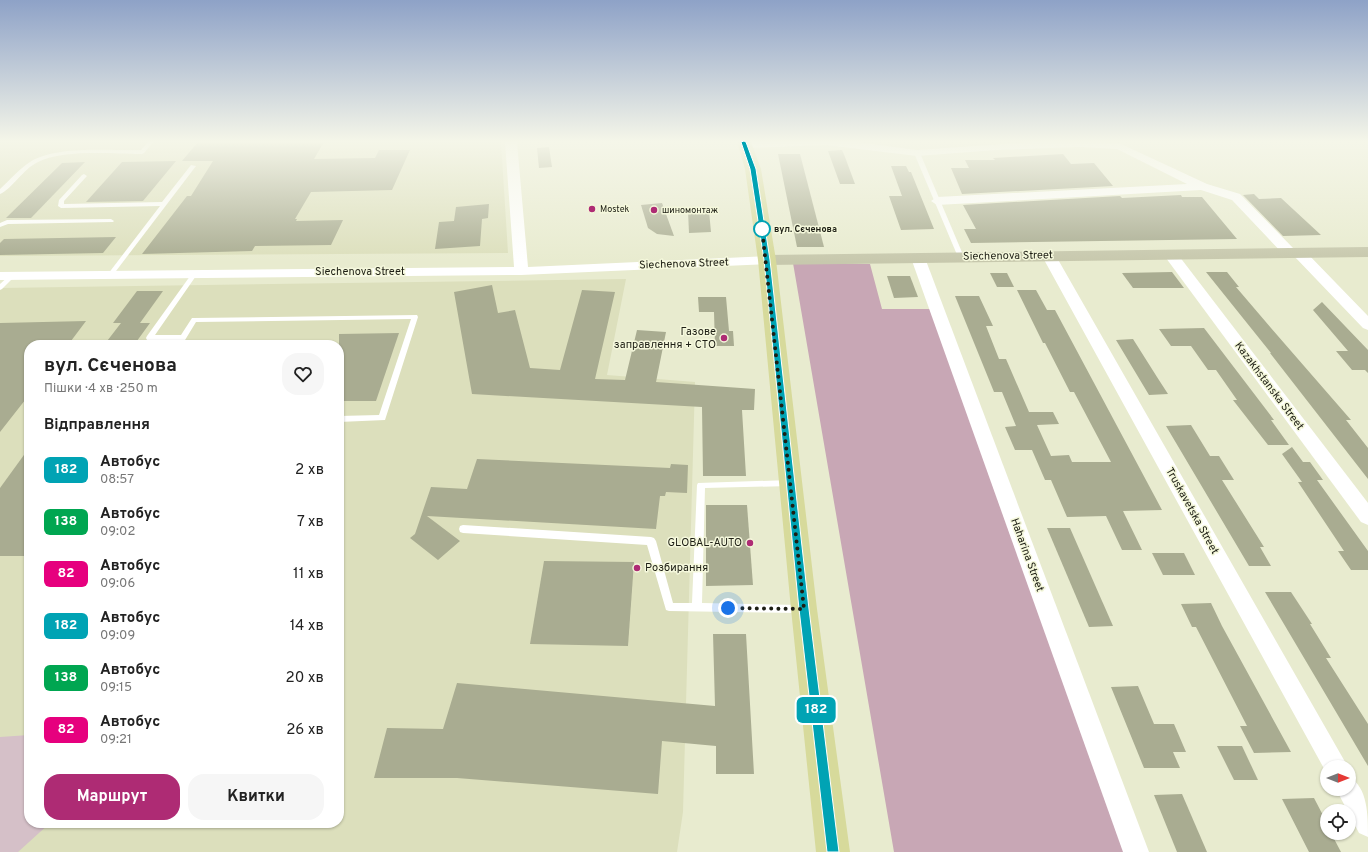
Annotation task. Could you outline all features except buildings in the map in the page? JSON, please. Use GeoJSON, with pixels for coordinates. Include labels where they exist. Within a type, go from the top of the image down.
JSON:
{"type":"FeatureCollection","features":[{"type":"Feature","properties":{"kind":"main road"},"geometry":{"type":"LineString","coordinates":[[755,182],[767,260],[804,609],[833,852]]}},
{"type":"Feature","properties":{"kind":"street"},"geometry":{"type":"LineString","coordinates":[[514,182],[521,270]]}},
{"type":"Feature","properties":{"kind":"street"},"geometry":{"type":"LineString","coordinates":[[1192,182],[1203,187],[1236,197],[1368,325]]}},
{"type":"Feature","properties":{"kind":"street"},"geometry":{"type":"LineString","coordinates":[[937,201],[1203,187]]}},
{"type":"Feature","properties":{"kind":"street","name":"Siechenova Street"},"geometry":{"type":"LineString","coordinates":[[6,276],[521,270],[767,260],[1368,252]]}},
{"type":"Feature","properties":{"kind":"street","name":"Kazakhstanska Street"},"geometry":{"type":"LineString","coordinates":[[1171,255],[1368,517]]}},
{"type":"Feature","properties":{"kind":"street","name":"Truskavetska Street"},"geometry":{"type":"LineString","coordinates":[[1049,256],[1332,760]]}},
{"type":"Feature","properties":{"kind":"street","name":"Haharina Street"},"geometry":{"type":"LineString","coordinates":[[918,258],[1136,852]]}},
{"type":"Feature","properties":{"kind":"street"},"geometry":{"type":"LineString","coordinates":[[1352,796],[1368,824]]}},
{"type":"Feature","properties":{"kind":"lane"},"geometry":{"type":"LineString","coordinates":[[0,192],[11,182]]}},
{"type":"Feature","properties":{"kind":"lane"},"geometry":{"type":"LineString","coordinates":[[79,182],[61,201],[62,206],[164,204]]}},
{"type":"Feature","properties":{"kind":"lane"},"geometry":{"type":"LineString","coordinates":[[111,274],[181,182]]}},
{"type":"Feature","properties":{"kind":"lane"},"geometry":{"type":"LineString","coordinates":[[929,182],[961,257]]}},
{"type":"Feature","properties":{"kind":"lane"},"geometry":{"type":"LineString","coordinates":[[0,225],[8,222],[111,221]]}},
{"type":"Feature","properties":{"kind":"lane"},"geometry":{"type":"LineString","coordinates":[[183,337],[150,338],[195,273]]}},
{"type":"Feature","properties":{"kind":"lane"},"geometry":{"type":"LineString","coordinates":[[0,288],[6,276]]}},
{"type":"Feature","properties":{"kind":"lane"},"geometry":{"type":"LineString","coordinates":[[181,340],[194,320],[415,317],[382,418],[344,419]]}},
{"type":"Feature","properties":{"kind":"lane"},"geometry":{"type":"LineString","coordinates":[[697,608],[701,485],[791,483]]}},
{"type":"Feature","properties":{"kind":"lane"},"geometry":{"type":"LineString","coordinates":[[463,529],[651,541],[669,607],[804,609]]}},
{"type":"Feature","properties":{"kind":"shaded area"},"geometry":{"type":"Polygon","coordinates":[[[0,182],[504,182],[508,253],[0,256],[0,182]]]}},
{"type":"Feature","properties":{"kind":"shaded area"},"geometry":{"type":"Polygon","coordinates":[[[793,263],[870,264],[882,309],[930,309],[1128,852],[894,852],[793,263]]]}},
{"type":"Feature","properties":{"kind":"shaded area"},"geometry":{"type":"Polygon","coordinates":[[[626,279],[607,375],[695,382],[683,812],[677,852],[0,852],[0,288],[626,279]]]}},
{"type":"Feature","properties":{"kind":"shaded area"},"geometry":{"type":"Polygon","coordinates":[[[24,735],[24,828],[44,828],[18,852],[0,852],[0,737],[24,735]]]}},
{"type":"Feature","properties":{"kind":"bus line","name":"182"},"geometry":{"type":"LineString","coordinates":[[755,182],[767,260],[804,609],[833,852]]}},
{"type":"Feature","properties":{"kind":"place","name":"Mostek"},"geometry":{"type":"Point","coordinates":[592,209]}},
{"type":"Feature","properties":{"kind":"place","name":"шиномонтаж"},"geometry":{"type":"Point","coordinates":[654,210]}},
{"type":"Feature","properties":{"kind":"place","name":"вул. Сєченова"},"geometry":{"type":"Point","coordinates":[762,229]}},
{"type":"Feature","properties":{"kind":"place","name":"Газове заправлення + СТО"},"geometry":{"type":"Point","coordinates":[724,338]}},
{"type":"Feature","properties":{"kind":"place","name":"GLOBAL-AUTO"},"geometry":{"type":"Point","coordinates":[750,543]}},
{"type":"Feature","properties":{"kind":"place","name":"Розбирання"},"geometry":{"type":"Point","coordinates":[637,568]}},
{"type":"Feature","properties":{"kind":"route"},"geometry":{"type":"LineString","coordinates":[[728,608],[804,609],[767,260],[762,229]]}}]}
